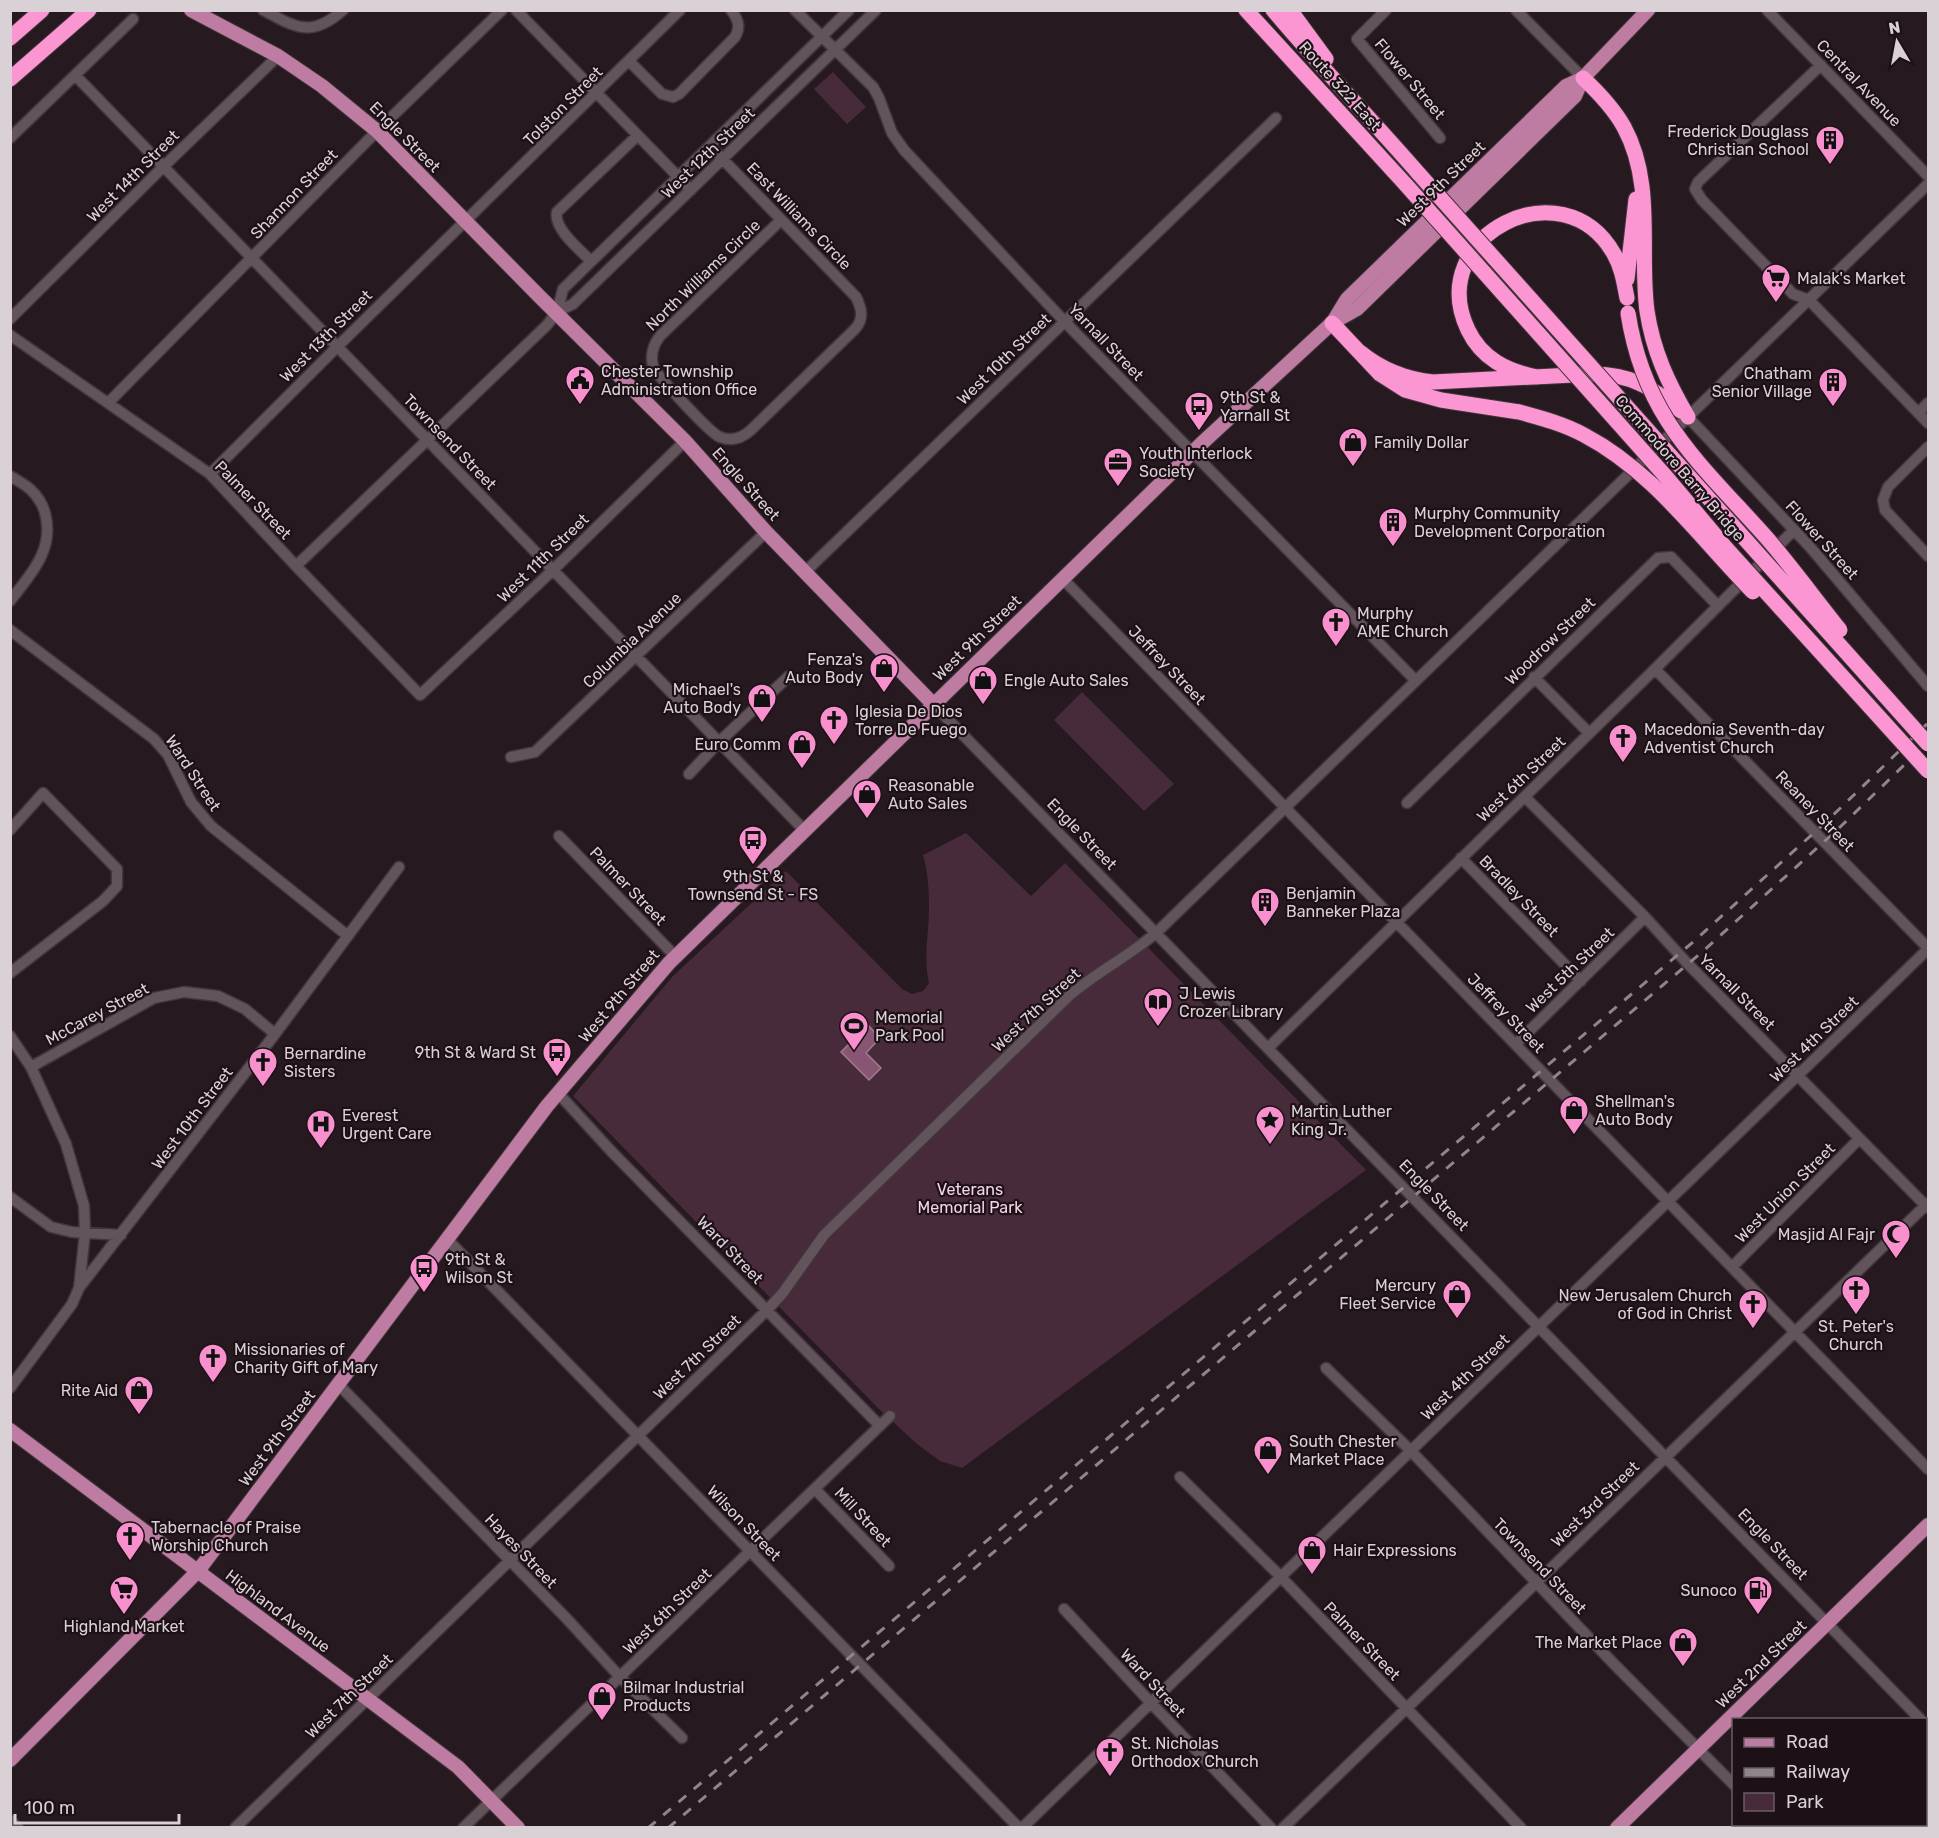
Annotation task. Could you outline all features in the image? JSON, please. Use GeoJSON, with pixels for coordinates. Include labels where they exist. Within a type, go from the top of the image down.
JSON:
{"type":"FeatureCollection","features":[{"type":"Feature","properties":{"kind":"highway"},"geometry":{"type":"LineString","coordinates":[[10,38],[42,10]]}},
{"type":"Feature","properties":{"kind":"highway"},"geometry":{"type":"LineString","coordinates":[[10,79],[89,10]]}},
{"type":"Feature","properties":{"kind":"highway","name":"Route 322 East"},"geometry":{"type":"LineString","coordinates":[[1246,10],[1407,186]]}},
{"type":"Feature","properties":{"kind":"highway"},"geometry":{"type":"LineString","coordinates":[[1273,10],[1316,61],[1349,94]]}},
{"type":"Feature","properties":{"kind":"highway"},"geometry":{"type":"LineString","coordinates":[[1290,10],[1349,94]]}},
{"type":"Feature","properties":{"kind":"highway"},"geometry":{"type":"LineString","coordinates":[[1583,78],[1611,107],[1624,127],[1639,169],[1644,204],[1645,286],[1649,325],[1655,351],[1664,374],[1688,417]]}},
{"type":"Feature","properties":{"kind":"highway","name":"Commodore Barry Bridge"},"geometry":{"type":"LineString","coordinates":[[1349,94],[1929,744]]}},
{"type":"Feature","properties":{"kind":"highway"},"geometry":{"type":"LineString","coordinates":[[1628,306],[1627,271],[1639,169]]}},
{"type":"Feature","properties":{"kind":"highway","name":"Commodore Barry Bridge"},"geometry":{"type":"LineString","coordinates":[[1407,186],[1668,479],[1726,548],[1929,771]]}},
{"type":"Feature","properties":{"kind":"highway"},"geometry":{"type":"LineString","coordinates":[[1537,377],[1510,370],[1492,359],[1477,344],[1466,325],[1461,305],[1461,283],[1467,262],[1485,236],[1502,223],[1522,215],[1543,212],[1575,219],[1601,237],[1614,254],[1622,274],[1634,345],[1644,376],[1657,405],[1674,432],[1694,458],[1784,559],[1929,744]]}},
{"type":"Feature","properties":{"kind":"highway"},"geometry":{"type":"LineString","coordinates":[[1332,323],[1388,380],[1416,394],[1519,412],[1552,421],[1584,435],[1614,453],[1643,476],[1733,571],[1907,747]]}},
{"type":"Feature","properties":{"kind":"highway"},"geometry":{"type":"LineString","coordinates":[[1360,352],[1389,371],[1420,381],[1445,382],[1593,374],[1623,377],[1651,388],[1688,417]]}},
{"type":"Feature","properties":{"kind":"main road","name":"Engle Street"},"geometry":{"type":"LineString","coordinates":[[191,10],[278,56],[322,86],[377,130],[685,441],[766,532],[933,704]]}},
{"type":"Feature","properties":{"kind":"main road","name":"West 9th Street"},"geometry":{"type":"LineString","coordinates":[[10,1760],[198,1571],[558,1093],[675,956],[1192,452],[1332,323],[1357,309],[1575,96],[1583,78],[1648,10]]}},
{"type":"Feature","properties":{"kind":"main road","name":"Highland Avenue"},"geometry":{"type":"LineString","coordinates":[[10,1430],[458,1767],[518,1827]]}},
{"type":"Feature","properties":{"kind":"main road","name":"West 2nd Street"},"geometry":{"type":"LineString","coordinates":[[1617,1827],[1929,1525]]}},
{"type":"Feature","properties":{"kind":"street"},"geometry":{"type":"LineString","coordinates":[[263,10],[288,24],[310,29],[326,23],[343,10]]}},
{"type":"Feature","properties":{"kind":"street","name":"Shannon Street"},"geometry":{"type":"LineString","coordinates":[[109,402],[377,130],[502,10]]}},
{"type":"Feature","properties":{"kind":"street"},"geometry":{"type":"LineString","coordinates":[[516,10],[691,190]]}},
{"type":"Feature","properties":{"kind":"street","name":"Tolston Street"},"geometry":{"type":"LineString","coordinates":[[465,221],[680,10]]}},
{"type":"Feature","properties":{"kind":"street"},"geometry":{"type":"LineString","coordinates":[[629,61],[662,94],[673,97],[679,94],[735,37],[739,27],[737,18],[731,10]]}},
{"type":"Feature","properties":{"kind":"street","name":"Yarnall Street"},"geometry":{"type":"LineString","coordinates":[[795,10],[873,87],[892,133],[904,150],[1064,321],[1416,681]]}},
{"type":"Feature","properties":{"kind":"street","name":"West 12th Street"},"geometry":{"type":"LineString","coordinates":[[296,566],[547,325],[557,312],[562,289],[849,10]]}},
{"type":"Feature","properties":{"kind":"street","name":"West 12th Street"},"geometry":{"type":"LineString","coordinates":[[557,312],[573,304],[876,10]]}},
{"type":"Feature","properties":{"kind":"street","name":"Flower Street"},"geometry":{"type":"LineString","coordinates":[[1386,10],[1357,39],[1440,138]]}},
{"type":"Feature","properties":{"kind":"street"},"geometry":{"type":"LineString","coordinates":[[1516,10],[1583,78]]}},
{"type":"Feature","properties":{"kind":"street","name":"Central Avenue"},"geometry":{"type":"LineString","coordinates":[[1767,10],[1929,176]]}},
{"type":"Feature","properties":{"kind":"street"},"geometry":{"type":"LineString","coordinates":[[10,138],[133,19]]}},
{"type":"Feature","properties":{"kind":"street","name":"West 14th Street"},"geometry":{"type":"LineString","coordinates":[[10,319],[278,56]]}},
{"type":"Feature","properties":{"kind":"street"},"geometry":{"type":"LineString","coordinates":[[1821,65],[1698,182],[1695,189],[1701,200],[1793,294],[1809,300],[1929,423]]}},
{"type":"Feature","properties":{"kind":"street","name":"Townsend Street"},"geometry":{"type":"LineString","coordinates":[[75,75],[804,830]]}},
{"type":"Feature","properties":{"kind":"street","name":"West 10th Street"},"geometry":{"type":"LineString","coordinates":[[805,572],[1276,118]]}},
{"type":"Feature","properties":{"kind":"street"},"geometry":{"type":"LineString","coordinates":[[591,261],[559,228],[555,218],[557,212],[637,136]]}},
{"type":"Feature","properties":{"kind":"street","name":"East Williams Circle"},"geometry":{"type":"LineString","coordinates":[[710,146],[856,297],[862,311],[855,329],[751,430],[744,436],[731,439]]}},
{"type":"Feature","properties":{"kind":"street","name":"West 7th Street"},"geometry":{"type":"LineString","coordinates":[[235,1827],[767,1310],[782,1294],[824,1235],[1062,1003],[1086,982],[1143,945],[1156,933],[1929,184]]}},
{"type":"Feature","properties":{"kind":"street","name":"North Williams Circle"},"geometry":{"type":"LineString","coordinates":[[731,439],[722,438],[713,433],[657,373],[652,354],[653,346],[660,336],[781,220]]}},
{"type":"Feature","properties":{"kind":"street","name":"West 13th Street"},"geometry":{"type":"LineString","coordinates":[[210,474],[465,221]]}},
{"type":"Feature","properties":{"kind":"street","name":"Palmer Street"},"geometry":{"type":"LineString","coordinates":[[10,335],[210,474],[420,694]]}},
{"type":"Feature","properties":{"kind":"street"},"geometry":{"type":"LineString","coordinates":[[1918,413],[1929,403]]}},
{"type":"Feature","properties":{"kind":"street","name":"Flower Street"},"geometry":{"type":"LineString","coordinates":[[1688,417],[1794,530],[1929,686]]}},
{"type":"Feature","properties":{"kind":"street","name":"West 11th Street"},"geometry":{"type":"LineString","coordinates":[[420,694],[553,570],[685,441]]}},
{"type":"Feature","properties":{"kind":"street"},"geometry":{"type":"LineString","coordinates":[[1929,447],[1888,487],[1883,500],[1885,510],[1929,556]]}},
{"type":"Feature","properties":{"kind":"street"},"geometry":{"type":"LineString","coordinates":[[10,476],[31,490],[43,506],[48,524],[47,544],[38,564],[10,601]]}},
{"type":"Feature","properties":{"kind":"street","name":"West 6th Street"},"geometry":{"type":"LineString","coordinates":[[1268,1048],[1794,530]]}},
{"type":"Feature","properties":{"kind":"street","name":"Columbia Avenue"},"geometry":{"type":"LineString","coordinates":[[511,757],[535,752],[766,532]]}},
{"type":"Feature","properties":{"kind":"street","name":"Woodrow Street"},"geometry":{"type":"LineString","coordinates":[[1407,802],[1658,558],[1671,557],[1718,606]]}},
{"type":"Feature","properties":{"kind":"street","name":"Jeffrey Street"},"geometry":{"type":"LineString","coordinates":[[1062,578],[1929,1469]]}},
{"type":"Feature","properties":{"kind":"street","name":"Ward Street"},"geometry":{"type":"LineString","coordinates":[[10,630],[154,739],[168,755],[191,802],[211,826],[348,936]]}},
{"type":"Feature","properties":{"kind":"street","name":"Reaney Street"},"geometry":{"type":"LineString","coordinates":[[1655,669],[1929,948]]}},
{"type":"Feature","properties":{"kind":"street"},"geometry":{"type":"LineString","coordinates":[[689,774],[719,742],[789,676]]}},
{"type":"Feature","properties":{"kind":"street"},"geometry":{"type":"LineString","coordinates":[[1534,677],[1590,733]]}},
{"type":"Feature","properties":{"kind":"street","name":"Engle Street"},"geometry":{"type":"LineString","coordinates":[[933,704],[1920,1718]]}},
{"type":"Feature","properties":{"kind":"street"},"geometry":{"type":"LineString","coordinates":[[10,830],[43,793],[117,869],[117,886],[104,901],[10,972]]}},
{"type":"Feature","properties":{"kind":"street","name":"Yarnall Street"},"geometry":{"type":"LineString","coordinates":[[1525,797],[1645,917],[1859,1139],[1928,1205]]}},
{"type":"Feature","properties":{"kind":"street","name":"Palmer Street"},"geometry":{"type":"LineString","coordinates":[[559,836],[675,956]]}},
{"type":"Feature","properties":{"kind":"street","name":"Bradley Street"},"geometry":{"type":"LineString","coordinates":[[1461,858],[1581,981]]}},
{"type":"Feature","properties":{"kind":"street","name":"West 10th Street"},"geometry":{"type":"LineString","coordinates":[[10,1388],[72,1304],[79,1288],[275,1034],[399,867]]}},
{"type":"Feature","properties":{"kind":"street","name":"West 5th Street"},"geometry":{"type":"LineString","coordinates":[[1516,1044],[1645,917]]}},
{"type":"Feature","properties":{"kind":"street","name":"West 4th Street"},"geometry":{"type":"LineString","coordinates":[[1020,1827],[1151,1703],[1929,948]]}},
{"type":"Feature","properties":{"kind":"street","name":"McCarey Street"},"geometry":{"type":"LineString","coordinates":[[31,1067],[154,998],[184,992],[218,996],[245,1009],[275,1034]]}},
{"type":"Feature","properties":{"kind":"street"},"geometry":{"type":"LineString","coordinates":[[10,1036],[31,1067],[66,1144],[84,1206],[85,1233],[79,1288]]}},
{"type":"Feature","properties":{"kind":"street","name":"Ward Street"},"geometry":{"type":"LineString","coordinates":[[558,1093],[611,1151],[880,1426]]}},
{"type":"Feature","properties":{"kind":"street","name":"West Union Street"},"geometry":{"type":"LineString","coordinates":[[1732,1267],[1859,1139]]}},
{"type":"Feature","properties":{"kind":"street"},"geometry":{"type":"LineString","coordinates":[[10,1197],[51,1227],[85,1233],[121,1235]]}},
{"type":"Feature","properties":{"kind":"street","name":"West 3rd Street"},"geometry":{"type":"LineString","coordinates":[[1283,1827],[1928,1205]]}},
{"type":"Feature","properties":{"kind":"street","name":"Wilson Street"},"geometry":{"type":"LineString","coordinates":[[447,1239],[1020,1827]]}},
{"type":"Feature","properties":{"kind":"street","name":"Townsend Street"},"geometry":{"type":"LineString","coordinates":[[1326,1368],[1410,1451],[1732,1783]]}},
{"type":"Feature","properties":{"kind":"street","name":"Hayes Street"},"geometry":{"type":"LineString","coordinates":[[338,1384],[620,1677],[682,1738]]}},
{"type":"Feature","properties":{"kind":"street","name":"West 6th Street"},"geometry":{"type":"LineString","coordinates":[[464,1827],[890,1416]]}},
{"type":"Feature","properties":{"kind":"street","name":"Palmer Street"},"geometry":{"type":"LineString","coordinates":[[1180,1477],[1281,1577],[1521,1827]]}},
{"type":"Feature","properties":{"kind":"street","name":"Mill Street"},"geometry":{"type":"LineString","coordinates":[[815,1489],[889,1566]]}},
{"type":"Feature","properties":{"kind":"street","name":"Ward Street"},"geometry":{"type":"LineString","coordinates":[[1064,1609],[1271,1827]]}},
{"type":"Feature","properties":{"kind":"street"},"geometry":{"type":"LineString","coordinates":[[10,1820],[18,1827]]}},
{"type":"Feature","properties":{"kind":"green space"},"geometry":{"type":"Polygon","coordinates":[[[833,72],[866,107],[847,124],[814,89],[833,72]]]}},
{"type":"Feature","properties":{"kind":"green space"},"geometry":{"type":"Polygon","coordinates":[[[1082,692],[1174,784],[1144,811],[1054,720],[1082,692]]]}},
{"type":"Feature","properties":{"kind":"green space","name":"Veterans Memorial Park"},"geometry":{"type":"Polygon","coordinates":[[[966,833],[1031,896],[1065,863],[1366,1170],[962,1468],[940,1461],[917,1444],[878,1408],[573,1096],[672,977],[786,871],[902,989],[912,994],[923,991],[929,983],[926,954],[929,907],[928,881],[923,855],[966,833]]]}},
{"type":"Feature","properties":{"kind":"shaded area","name":"Memorial Park Pool"},"geometry":{"type":"Polygon","coordinates":[[[868,1025],[880,1038],[866,1053],[881,1068],[869,1080],[841,1052],[868,1025]]]}},
{"type":"Feature","properties":{"kind":"railway"},"geometry":{"type":"LineString","coordinates":[[648,1828],[1693,942],[1827,821],[1928,723]]}},
{"type":"Feature","properties":{"kind":"railway"},"geometry":{"type":"LineString","coordinates":[[668,1828],[1702,952],[1837,830],[1928,742]]}},
{"type":"Feature","properties":{"kind":"place","name":"Frederick Douglass Christian School"},"geometry":{"type":"Point","coordinates":[1830,166]}},
{"type":"Feature","properties":{"kind":"place","name":"Malak's Market"},"geometry":{"type":"Point","coordinates":[1776,304]}},
{"type":"Feature","properties":{"kind":"place","name":"Chester Township Administration Office"},"geometry":{"type":"Point","coordinates":[580,406]}},
{"type":"Feature","properties":{"kind":"place","name":"Chatham Senior Village"},"geometry":{"type":"Point","coordinates":[1833,408]}},
{"type":"Feature","properties":{"kind":"place","name":"9th St & Yarnall St"},"geometry":{"type":"Point","coordinates":[1199,432]}},
{"type":"Feature","properties":{"kind":"place","name":"Family Dollar"},"geometry":{"type":"Point","coordinates":[1353,468]}},
{"type":"Feature","properties":{"kind":"place","name":"Youth Interlock Society"},"geometry":{"type":"Point","coordinates":[1118,488]}},
{"type":"Feature","properties":{"kind":"place","name":"Murphy Community Development Corporation"},"geometry":{"type":"Point","coordinates":[1393,548]}},
{"type":"Feature","properties":{"kind":"place","name":"Murphy AME Church"},"geometry":{"type":"Point","coordinates":[1336,648]}},
{"type":"Feature","properties":{"kind":"place","name":"Fenza's Auto Body"},"geometry":{"type":"Point","coordinates":[884,694]}},
{"type":"Feature","properties":{"kind":"place","name":"Engle Auto Sales"},"geometry":{"type":"Point","coordinates":[983,706]}},
{"type":"Feature","properties":{"kind":"place","name":"Michael's Auto Body"},"geometry":{"type":"Point","coordinates":[762,724]}},
{"type":"Feature","properties":{"kind":"place","name":"Iglesia De Dios Torre De Fuego"},"geometry":{"type":"Point","coordinates":[834,746]}},
{"type":"Feature","properties":{"kind":"place","name":"Macedonia Seventh-day Adventist Church"},"geometry":{"type":"Point","coordinates":[1623,764]}},
{"type":"Feature","properties":{"kind":"place","name":"Euro Comm"},"geometry":{"type":"Point","coordinates":[802,770]}},
{"type":"Feature","properties":{"kind":"place","name":"Reasonable Auto Sales"},"geometry":{"type":"Point","coordinates":[867,820]}},
{"type":"Feature","properties":{"kind":"place","name":"9th St & Townsend St - FS"},"geometry":{"type":"Point","coordinates":[753,866]}},
{"type":"Feature","properties":{"kind":"place","name":"Benjamin Banneker Plaza"},"geometry":{"type":"Point","coordinates":[1265,928]}},
{"type":"Feature","properties":{"kind":"place","name":"J Lewis Crozer Library"},"geometry":{"type":"Point","coordinates":[1158,1028]}},
{"type":"Feature","properties":{"kind":"place","name":"Memorial Park Pool"},"geometry":{"type":"Point","coordinates":[854,1052]}},
{"type":"Feature","properties":{"kind":"place","name":"9th St & Ward St"},"geometry":{"type":"Point","coordinates":[557,1078]}},
{"type":"Feature","properties":{"kind":"place","name":"Bernardine Sisters"},"geometry":{"type":"Point","coordinates":[263,1088]}},
{"type":"Feature","properties":{"kind":"place","name":"Shellman's Auto Body"},"geometry":{"type":"Point","coordinates":[1574,1136]}},
{"type":"Feature","properties":{"kind":"place","name":"Martin Luther King Jr."},"geometry":{"type":"Point","coordinates":[1270,1146]}},
{"type":"Feature","properties":{"kind":"place","name":"Everest Urgent Care"},"geometry":{"type":"Point","coordinates":[321,1150]}},
{"type":"Feature","properties":{"kind":"place","name":"Masjid Al Fajr"},"geometry":{"type":"Point","coordinates":[1896,1260]}},
{"type":"Feature","properties":{"kind":"place","name":"9th St & Wilson St"},"geometry":{"type":"Point","coordinates":[424,1294]}},
{"type":"Feature","properties":{"kind":"place","name":"St. Peter's Church"},"geometry":{"type":"Point","coordinates":[1856,1316]}},
{"type":"Feature","properties":{"kind":"place","name":"Mercury Fleet Service"},"geometry":{"type":"Point","coordinates":[1457,1320]}},
{"type":"Feature","properties":{"kind":"place","name":"New Jerusalem Church of God in Christ"},"geometry":{"type":"Point","coordinates":[1753,1330]}},
{"type":"Feature","properties":{"kind":"place","name":"Missionaries of Charity Gift of Mary"},"geometry":{"type":"Point","coordinates":[213,1384]}},
{"type":"Feature","properties":{"kind":"place","name":"Rite Aid"},"geometry":{"type":"Point","coordinates":[139,1416]}},
{"type":"Feature","properties":{"kind":"place","name":"South Chester Market Place"},"geometry":{"type":"Point","coordinates":[1268,1476]}},
{"type":"Feature","properties":{"kind":"place","name":"Tabernacle of Praise Worship Church"},"geometry":{"type":"Point","coordinates":[130,1562]}},
{"type":"Feature","properties":{"kind":"place","name":"Hair Expressions"},"geometry":{"type":"Point","coordinates":[1312,1576]}},
{"type":"Feature","properties":{"kind":"place","name":"Highland Market"},"geometry":{"type":"Point","coordinates":[124,1616]}},
{"type":"Feature","properties":{"kind":"place","name":"Sunoco"},"geometry":{"type":"Point","coordinates":[1758,1616]}},
{"type":"Feature","properties":{"kind":"place","name":"The Market Place"},"geometry":{"type":"Point","coordinates":[1683,1668]}},
{"type":"Feature","properties":{"kind":"place","name":"Bilmar Industrial Products"},"geometry":{"type":"Point","coordinates":[602,1722]}},
{"type":"Feature","properties":{"kind":"place","name":"St. Nicholas Orthodox Church"},"geometry":{"type":"Point","coordinates":[1110,1778]}}]}
